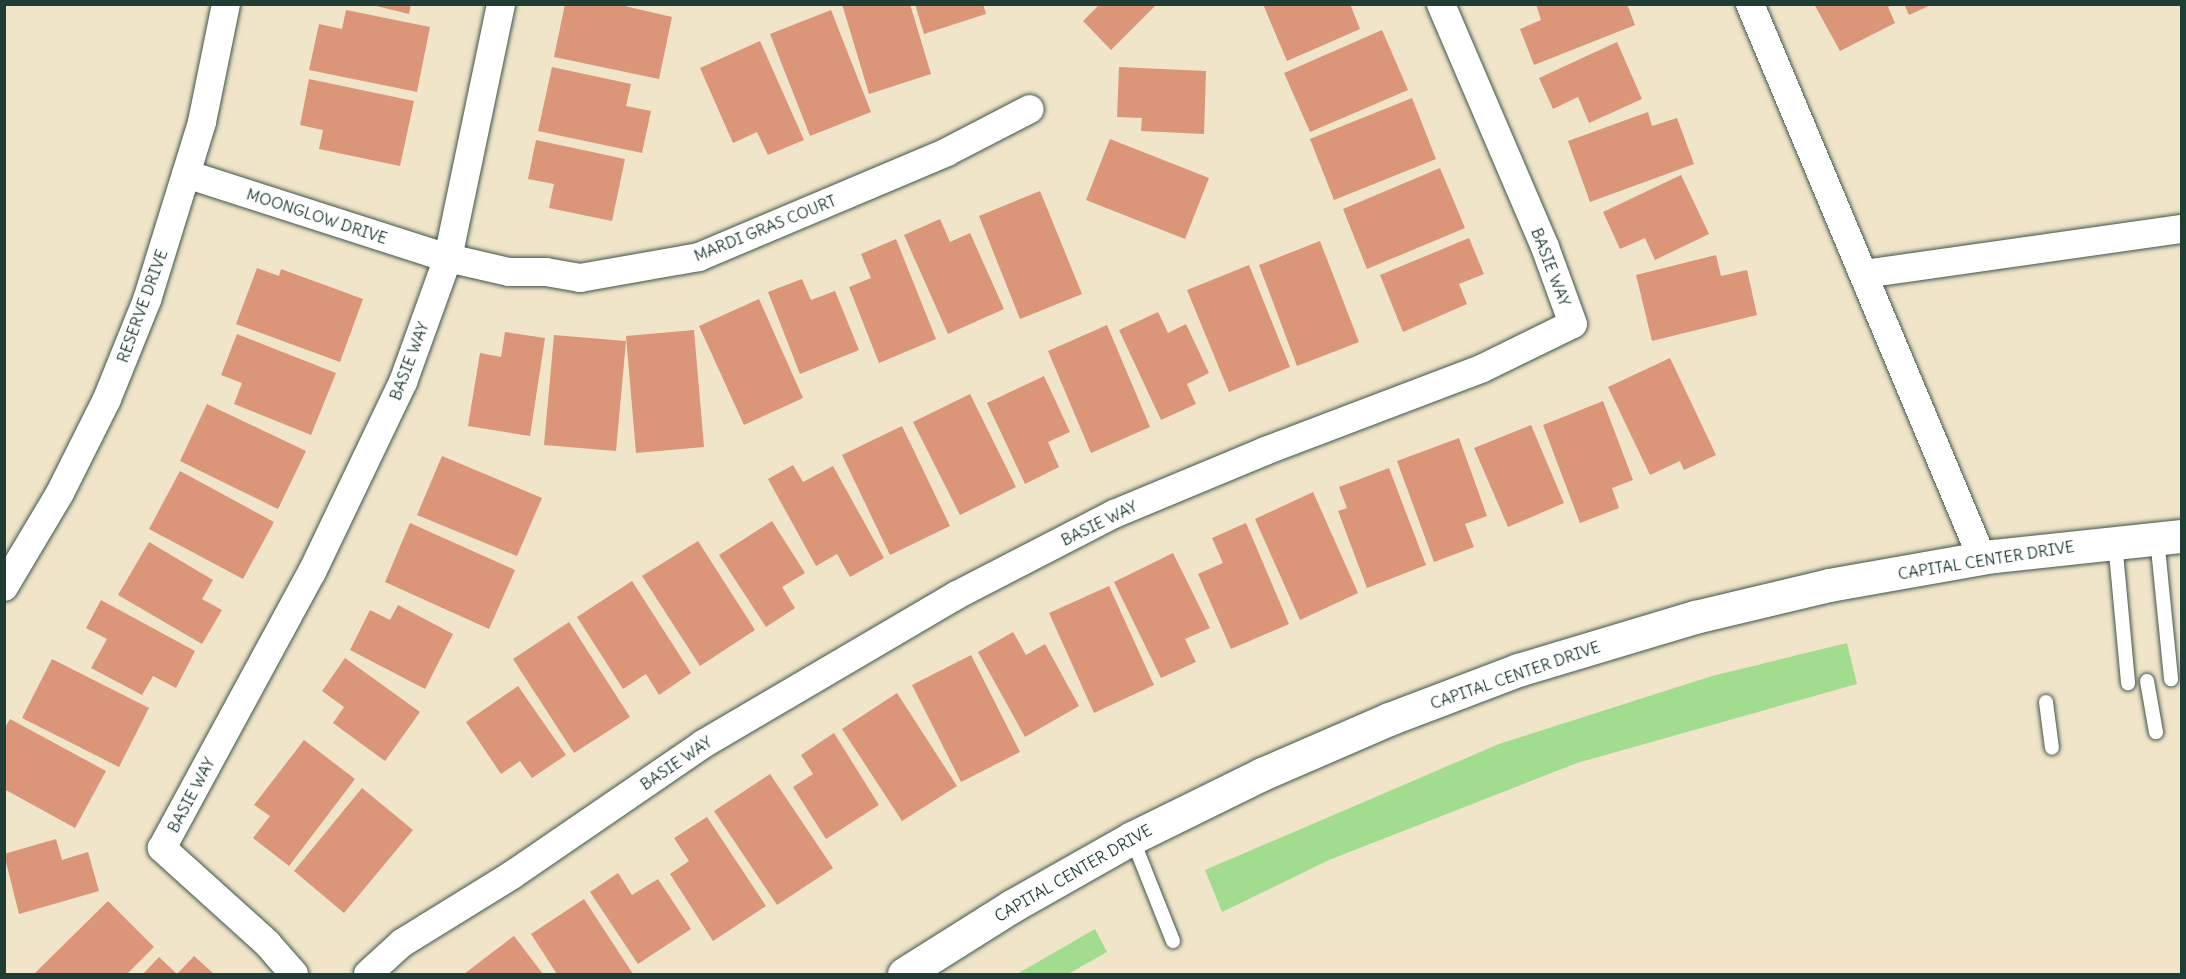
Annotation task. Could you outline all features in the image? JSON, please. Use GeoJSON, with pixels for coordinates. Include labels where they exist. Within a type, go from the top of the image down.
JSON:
{"type":"FeatureCollection","features":[{"type":"Feature","properties":{"kind":"street","name":"RESERVE DRIVE"},"geometry":{"type":"LineString","coordinates":[[4,586],[60,493],[107,399],[147,300],[202,122],[226,4]]}},
{"type":"Feature","properties":{"kind":"street","name":"BASIE WAY"},"geometry":{"type":"LineString","coordinates":[[294,975],[267,943],[162,848],[312,572],[403,382],[448,258],[501,4]]}},
{"type":"Feature","properties":{"kind":"street","name":"BASIE WAY"},"geometry":{"type":"LineString","coordinates":[[368,975],[402,943],[512,875],[704,744],[957,595],[1114,514],[1265,451],[1481,369],[1573,324],[1545,246],[1441,4]]}},
{"type":"Feature","properties":{"kind":"street"},"geometry":{"type":"LineString","coordinates":[[1750,4],[1982,558]]}},
{"type":"Feature","properties":{"kind":"street","name":"MARDI GRAS COURT"},"geometry":{"type":"LineString","coordinates":[[448,258],[509,272],[546,272],[580,278],[699,257],[947,152],[1030,109]]}},
{"type":"Feature","properties":{"kind":"street","name":"MOONGLOW DRIVE"},"geometry":{"type":"LineString","coordinates":[[186,174],[448,258]]}},
{"type":"Feature","properties":{"kind":"street"},"geometry":{"type":"LineString","coordinates":[[1865,274],[2181,229]]}},
{"type":"Feature","properties":{"kind":"street","name":"CAPITAL CENTER DRIVE"},"geometry":{"type":"LineString","coordinates":[[918,971],[1132,838],[1262,774],[1389,719],[1518,670],[1695,617],[1829,585],[1982,558],[2169,537]]}},
{"type":"Feature","properties":{"kind":"lane"},"geometry":{"type":"LineString","coordinates":[[2169,537],[2171,679]]}},
{"type":"Feature","properties":{"kind":"lane"},"geometry":{"type":"LineString","coordinates":[[2115,542],[2128,683]]}},
{"type":"Feature","properties":{"kind":"lane"},"geometry":{"type":"LineString","coordinates":[[2147,681],[2156,732]]}},
{"type":"Feature","properties":{"kind":"lane"},"geometry":{"type":"LineString","coordinates":[[2046,702],[2052,748]]}},
{"type":"Feature","properties":{"kind":"lane"},"geometry":{"type":"LineString","coordinates":[[1132,838],[1173,941]]}},
{"type":"Feature","properties":{"kind":"green space"},"geometry":{"type":"Polygon","coordinates":[[[1847,643],[1857,684],[1577,763],[1329,860],[1222,912],[1205,870],[1499,744],[1712,676],[1847,643]]]}},
{"type":"Feature","properties":{"kind":"green space"},"geometry":{"type":"Polygon","coordinates":[[[1095,929],[1107,952],[1068,974],[1017,974],[1095,929]]]}},
{"type":"Feature","properties":{"kind":"building"},"geometry":{"type":"Polygon","coordinates":[[[368,4],[411,4],[409,14],[368,4]]]}},
{"type":"Feature","properties":{"kind":"building"},"geometry":{"type":"Polygon","coordinates":[[[565,4],[616,4],[672,17],[659,79],[554,57],[565,4]]]}},
{"type":"Feature","properties":{"kind":"building"},"geometry":{"type":"Polygon","coordinates":[[[842,4],[910,4],[931,74],[869,94],[842,4]]]}},
{"type":"Feature","properties":{"kind":"building"},"geometry":{"type":"Polygon","coordinates":[[[915,4],[983,4],[986,14],[924,34],[915,4]]]}},
{"type":"Feature","properties":{"kind":"building"},"geometry":{"type":"Polygon","coordinates":[[[1100,4],[1157,4],[1111,50],[1083,21],[1100,4]]]}},
{"type":"Feature","properties":{"kind":"building"},"geometry":{"type":"Polygon","coordinates":[[[1263,4],[1350,4],[1360,29],[1287,61],[1263,4]]]}},
{"type":"Feature","properties":{"kind":"building"},"geometry":{"type":"Polygon","coordinates":[[[1536,4],[1627,4],[1635,25],[1534,65],[1520,29],[1541,20],[1536,4]]]}},
{"type":"Feature","properties":{"kind":"building"},"geometry":{"type":"Polygon","coordinates":[[[1814,4],[1895,4],[1888,7],[1895,23],[1840,51],[1814,4]]]}},
{"type":"Feature","properties":{"kind":"building"},"geometry":{"type":"Polygon","coordinates":[[[1904,4],[1933,4],[1909,15],[1904,4]]]}},
{"type":"Feature","properties":{"kind":"building"},"geometry":{"type":"Polygon","coordinates":[[[346,10],[430,27],[417,92],[309,70],[319,24],[342,29],[346,10]]]}},
{"type":"Feature","properties":{"kind":"building"},"geometry":{"type":"Polygon","coordinates":[[[831,10],[871,112],[810,136],[770,34],[831,10]]]}},
{"type":"Feature","properties":{"kind":"building"},"geometry":{"type":"Polygon","coordinates":[[[1382,30],[1408,90],[1310,132],[1284,73],[1382,30]]]}},
{"type":"Feature","properties":{"kind":"building"},"geometry":{"type":"Polygon","coordinates":[[[760,41],[804,140],[768,155],[757,132],[733,143],[700,68],[760,41]]]}},
{"type":"Feature","properties":{"kind":"building"},"geometry":{"type":"Polygon","coordinates":[[[1617,42],[1642,99],[1589,123],[1578,97],[1553,109],[1539,78],[1617,42]]]}},
{"type":"Feature","properties":{"kind":"building"},"geometry":{"type":"Polygon","coordinates":[[[552,67],[631,84],[626,106],[651,111],[642,153],[538,131],[552,67]]]}},
{"type":"Feature","properties":{"kind":"building"},"geometry":{"type":"Polygon","coordinates":[[[1119,67],[1206,71],[1204,134],[1141,131],[1142,118],[1117,117],[1119,67]]]}},
{"type":"Feature","properties":{"kind":"building"},"geometry":{"type":"Polygon","coordinates":[[[309,79],[414,101],[400,166],[319,149],[323,130],[300,125],[309,79]]]}},
{"type":"Feature","properties":{"kind":"building"},"geometry":{"type":"Polygon","coordinates":[[[1412,98],[1436,159],[1334,200],[1310,139],[1412,98]]]}},
{"type":"Feature","properties":{"kind":"building"},"geometry":{"type":"Polygon","coordinates":[[[1648,112],[1652,126],[1677,118],[1694,164],[1590,202],[1568,141],[1648,112]]]}},
{"type":"Feature","properties":{"kind":"building"},"geometry":{"type":"Polygon","coordinates":[[[1110,139],[1209,178],[1185,239],[1086,200],[1110,139]]]}},
{"type":"Feature","properties":{"kind":"building"},"geometry":{"type":"Polygon","coordinates":[[[536,140],[625,159],[612,221],[549,208],[554,184],[528,179],[536,140]]]}},
{"type":"Feature","properties":{"kind":"building"},"geometry":{"type":"Polygon","coordinates":[[[1440,168],[1465,228],[1367,269],[1343,209],[1440,168]]]}},
{"type":"Feature","properties":{"kind":"building"},"geometry":{"type":"Polygon","coordinates":[[[1681,175],[1709,234],[1655,260],[1645,238],[1620,249],[1603,212],[1681,175]]]}},
{"type":"Feature","properties":{"kind":"building"},"geometry":{"type":"Polygon","coordinates":[[[1040,191],[1082,294],[1020,319],[979,216],[1040,191]]]}},
{"type":"Feature","properties":{"kind":"building"},"geometry":{"type":"Polygon","coordinates":[[[940,219],[950,242],[970,233],[1004,309],[948,334],[904,235],[940,219]]]}},
{"type":"Feature","properties":{"kind":"building"},"geometry":{"type":"Polygon","coordinates":[[[1469,238],[1484,274],[1459,284],[1467,304],[1403,332],[1380,275],[1469,238]]]}},
{"type":"Feature","properties":{"kind":"building"},"geometry":{"type":"Polygon","coordinates":[[[896,239],[936,339],[879,363],[849,287],[871,278],[861,254],[896,239]]]}},
{"type":"Feature","properties":{"kind":"building"},"geometry":{"type":"Polygon","coordinates":[[[1320,241],[1359,342],[1297,366],[1259,265],[1320,241]]]}},
{"type":"Feature","properties":{"kind":"building"},"geometry":{"type":"Polygon","coordinates":[[[1716,255],[1721,276],[1747,270],[1757,315],[1652,341],[1636,275],[1716,255]]]}},
{"type":"Feature","properties":{"kind":"building"},"geometry":{"type":"Polygon","coordinates":[[[1249,265],[1290,367],[1229,392],[1187,290],[1249,265]]]}},
{"type":"Feature","properties":{"kind":"building"},"geometry":{"type":"Polygon","coordinates":[[[257,268],[279,276],[281,269],[363,299],[340,362],[236,324],[257,268]]]}},
{"type":"Feature","properties":{"kind":"building"},"geometry":{"type":"Polygon","coordinates":[[[802,279],[811,300],[835,291],[859,350],[800,374],[768,292],[802,279]]]}},
{"type":"Feature","properties":{"kind":"building"},"geometry":{"type":"Polygon","coordinates":[[[759,299],[803,398],[744,425],[699,326],[759,299]]]}},
{"type":"Feature","properties":{"kind":"building"},"geometry":{"type":"Polygon","coordinates":[[[1158,312],[1168,333],[1186,324],[1209,373],[1187,384],[1196,404],[1161,420],[1119,330],[1158,312]]]}},
{"type":"Feature","properties":{"kind":"building"},"geometry":{"type":"Polygon","coordinates":[[[1107,325],[1150,427],[1091,453],[1048,351],[1107,325]]]}},
{"type":"Feature","properties":{"kind":"building"},"geometry":{"type":"Polygon","coordinates":[[[694,330],[704,447],[636,453],[626,336],[694,330]]]}},
{"type":"Feature","properties":{"kind":"building"},"geometry":{"type":"Polygon","coordinates":[[[505,332],[545,338],[530,436],[468,426],[480,353],[501,357],[505,332]]]}},
{"type":"Feature","properties":{"kind":"building"},"geometry":{"type":"Polygon","coordinates":[[[237,334],[336,373],[311,435],[234,404],[242,383],[221,375],[237,334]]]}},
{"type":"Feature","properties":{"kind":"building"},"geometry":{"type":"Polygon","coordinates":[[[554,335],[626,341],[616,451],[544,445],[554,335]]]}},
{"type":"Feature","properties":{"kind":"building"},"geometry":{"type":"Polygon","coordinates":[[[1670,358],[1716,455],[1684,470],[1680,461],[1650,475],[1608,387],[1670,358]]]}},
{"type":"Feature","properties":{"kind":"building"},"geometry":{"type":"Polygon","coordinates":[[[1044,376],[1070,432],[1048,442],[1059,467],[1025,484],[987,403],[1044,376]]]}},
{"type":"Feature","properties":{"kind":"building"},"geometry":{"type":"Polygon","coordinates":[[[970,394],[1016,487],[960,515],[913,422],[970,394]]]}},
{"type":"Feature","properties":{"kind":"building"},"geometry":{"type":"Polygon","coordinates":[[[1603,401],[1633,480],[1612,488],[1619,508],[1580,523],[1543,425],[1603,401]]]}},
{"type":"Feature","properties":{"kind":"building"},"geometry":{"type":"Polygon","coordinates":[[[207,404],[306,451],[278,509],[180,461],[207,404]]]}},
{"type":"Feature","properties":{"kind":"building"},"geometry":{"type":"Polygon","coordinates":[[[1531,425],[1564,503],[1508,527],[1474,448],[1531,425]]]}},
{"type":"Feature","properties":{"kind":"building"},"geometry":{"type":"Polygon","coordinates":[[[902,426],[950,526],[890,555],[842,455],[902,426]]]}},
{"type":"Feature","properties":{"kind":"building"},"geometry":{"type":"Polygon","coordinates":[[[1459,438],[1487,516],[1465,524],[1474,547],[1434,562],[1397,461],[1459,438]]]}},
{"type":"Feature","properties":{"kind":"building"},"geometry":{"type":"Polygon","coordinates":[[[442,456],[542,498],[517,556],[417,515],[442,456]]]}},
{"type":"Feature","properties":{"kind":"building"},"geometry":{"type":"Polygon","coordinates":[[[793,465],[803,482],[833,466],[884,558],[850,577],[837,554],[816,566],[768,479],[793,465]]]}},
{"type":"Feature","properties":{"kind":"building"},"geometry":{"type":"Polygon","coordinates":[[[1389,468],[1426,565],[1367,588],[1338,511],[1347,508],[1339,487],[1389,468]]]}},
{"type":"Feature","properties":{"kind":"building"},"geometry":{"type":"Polygon","coordinates":[[[180,471],[274,522],[243,579],[149,529],[180,471]]]}},
{"type":"Feature","properties":{"kind":"building"},"geometry":{"type":"Polygon","coordinates":[[[1313,492],[1358,593],[1300,620],[1255,519],[1313,492]]]}},
{"type":"Feature","properties":{"kind":"building"},"geometry":{"type":"Polygon","coordinates":[[[772,521],[805,573],[782,587],[795,608],[766,627],[719,555],[772,521]]]}},
{"type":"Feature","properties":{"kind":"building"},"geometry":{"type":"Polygon","coordinates":[[[410,523],[515,570],[489,629],[385,582],[410,523]]]}},
{"type":"Feature","properties":{"kind":"building"},"geometry":{"type":"Polygon","coordinates":[[[1246,523],[1289,624],[1231,649],[1198,574],[1223,563],[1212,538],[1246,523]]]}},
{"type":"Feature","properties":{"kind":"building"},"geometry":{"type":"Polygon","coordinates":[[[698,541],[755,630],[700,666],[642,576],[698,541]]]}},
{"type":"Feature","properties":{"kind":"building"},"geometry":{"type":"Polygon","coordinates":[[[149,542],[213,580],[202,599],[222,610],[202,644],[118,595],[149,542]]]}},
{"type":"Feature","properties":{"kind":"building"},"geometry":{"type":"Polygon","coordinates":[[[1173,553],[1210,628],[1185,639],[1196,662],[1161,678],[1114,582],[1173,553]]]}},
{"type":"Feature","properties":{"kind":"building"},"geometry":{"type":"Polygon","coordinates":[[[632,581],[691,673],[659,695],[646,674],[623,689],[577,617],[632,581]]]}},
{"type":"Feature","properties":{"kind":"building"},"geometry":{"type":"Polygon","coordinates":[[[1109,586],[1154,685],[1094,713],[1049,613],[1109,586]]]}},
{"type":"Feature","properties":{"kind":"building"},"geometry":{"type":"Polygon","coordinates":[[[101,600],[195,651],[176,688],[153,676],[142,695],[91,668],[107,639],[86,628],[101,600]]]}},
{"type":"Feature","properties":{"kind":"building"},"geometry":{"type":"Polygon","coordinates":[[[398,605],[453,634],[425,689],[350,650],[370,610],[390,620],[398,605]]]}},
{"type":"Feature","properties":{"kind":"building"},"geometry":{"type":"Polygon","coordinates":[[[569,622],[630,717],[574,753],[513,659],[569,622]]]}},
{"type":"Feature","properties":{"kind":"building"},"geometry":{"type":"Polygon","coordinates":[[[1013,632],[1026,655],[1045,644],[1079,706],[1025,737],[978,652],[1013,632]]]}},
{"type":"Feature","properties":{"kind":"building"},"geometry":{"type":"Polygon","coordinates":[[[971,655],[1020,752],[961,782],[912,685],[971,655]]]}},
{"type":"Feature","properties":{"kind":"building"},"geometry":{"type":"Polygon","coordinates":[[[345,658],[420,712],[385,761],[333,723],[344,707],[322,691],[345,658]]]}},
{"type":"Feature","properties":{"kind":"building"},"geometry":{"type":"Polygon","coordinates":[[[52,659],[149,708],[119,767],[22,718],[52,659]]]}},
{"type":"Feature","properties":{"kind":"building"},"geometry":{"type":"Polygon","coordinates":[[[518,686],[566,755],[532,778],[520,761],[501,774],[466,722],[518,686]]]}},
{"type":"Feature","properties":{"kind":"building"},"geometry":{"type":"Polygon","coordinates":[[[897,693],[957,786],[902,821],[842,729],[897,693]]]}},
{"type":"Feature","properties":{"kind":"building"},"geometry":{"type":"Polygon","coordinates":[[[10,719],[106,771],[75,828],[4,789],[4,729],[10,719]]]}},
{"type":"Feature","properties":{"kind":"building"},"geometry":{"type":"Polygon","coordinates":[[[834,733],[879,805],[826,839],[793,787],[813,774],[801,755],[834,733]]]}},
{"type":"Feature","properties":{"kind":"building"},"geometry":{"type":"Polygon","coordinates":[[[304,740],[355,779],[289,866],[253,838],[270,816],[254,805],[304,740]]]}},
{"type":"Feature","properties":{"kind":"building"},"geometry":{"type":"Polygon","coordinates":[[[770,774],[833,868],[777,905],[714,811],[770,774]]]}},
{"type":"Feature","properties":{"kind":"building"},"geometry":{"type":"Polygon","coordinates":[[[362,788],[413,830],[344,913],[294,871],[362,788]]]}},
{"type":"Feature","properties":{"kind":"building"},"geometry":{"type":"Polygon","coordinates":[[[707,817],[766,906],[713,941],[670,874],[689,861],[674,838],[707,817]]]}},
{"type":"Feature","properties":{"kind":"building"},"geometry":{"type":"Polygon","coordinates":[[[56,839],[62,860],[88,852],[99,891],[19,914],[4,854],[56,839]]]}},
{"type":"Feature","properties":{"kind":"building"},"geometry":{"type":"Polygon","coordinates":[[[618,873],[632,895],[658,879],[691,929],[638,964],[590,892],[618,873]]]}},
{"type":"Feature","properties":{"kind":"building"},"geometry":{"type":"Polygon","coordinates":[[[584,899],[633,974],[557,974],[531,934],[584,899]]]}},
{"type":"Feature","properties":{"kind":"building"},"geometry":{"type":"Polygon","coordinates":[[[108,901],[154,947],[127,974],[34,974],[108,901]]]}},
{"type":"Feature","properties":{"kind":"building"},"geometry":{"type":"Polygon","coordinates":[[[514,936],[543,974],[464,974],[514,936]]]}},
{"type":"Feature","properties":{"kind":"building"},"geometry":{"type":"Polygon","coordinates":[[[194,956],[214,974],[177,974],[194,956]]]}},
{"type":"Feature","properties":{"kind":"building"},"geometry":{"type":"Polygon","coordinates":[[[159,957],[177,974],[143,974],[159,957]]]}}]}
